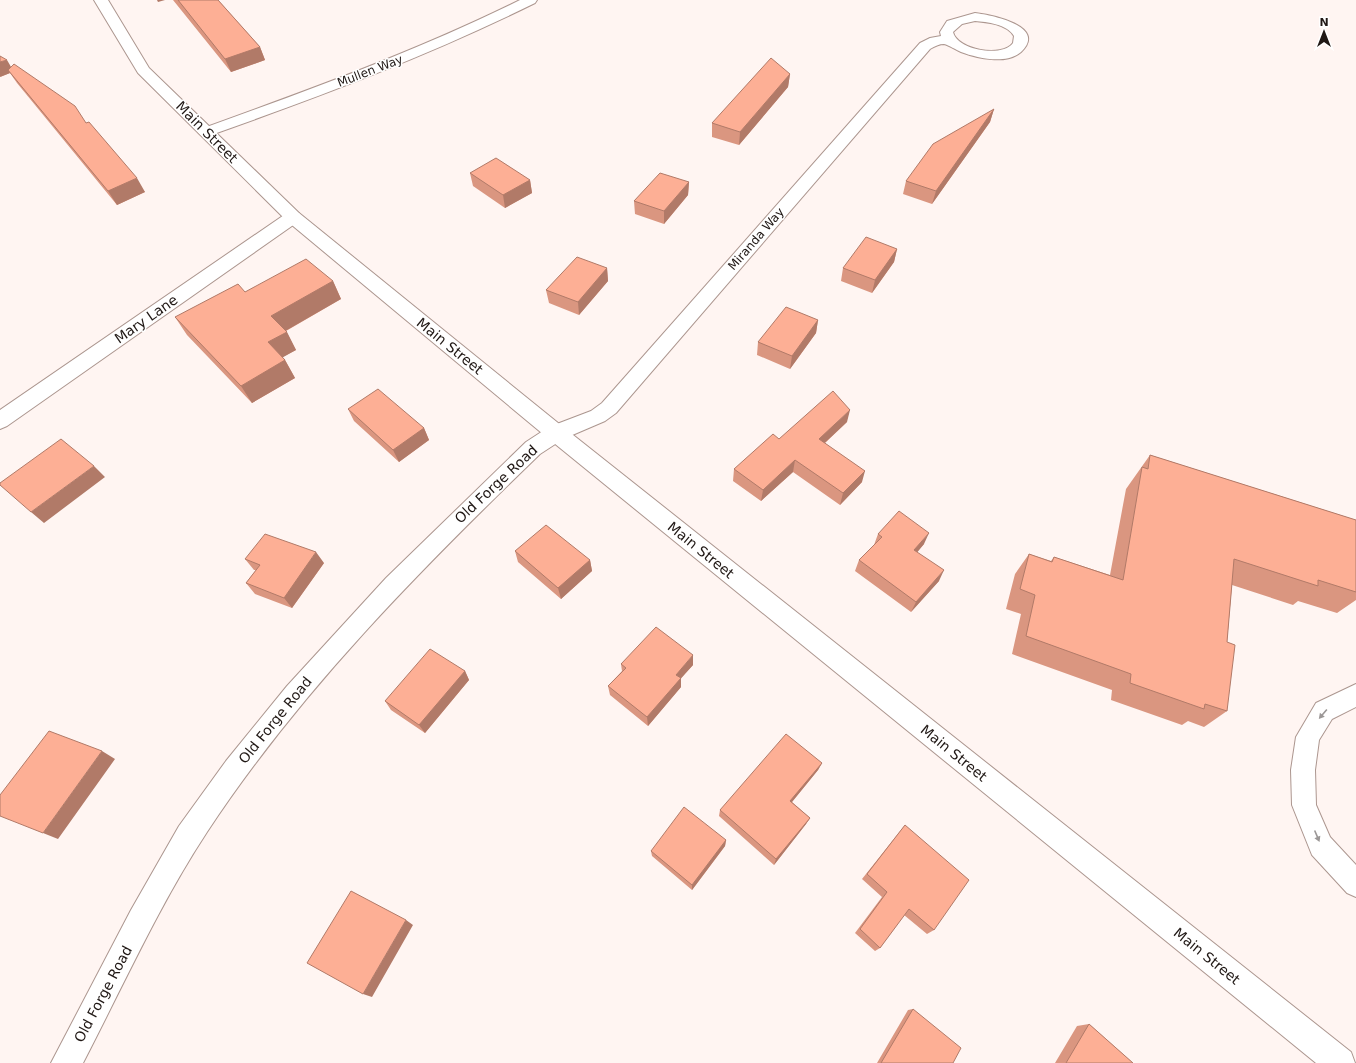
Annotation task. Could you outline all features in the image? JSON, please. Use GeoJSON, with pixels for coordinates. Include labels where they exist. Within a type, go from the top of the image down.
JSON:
{"type":"FeatureCollection","features":[{"type":"Feature","properties":{"kind":"street","name":"Main Street"},"geometry":{"type":"LineString","coordinates":[[101,0],[143,70],[293,218],[556,433],[1340,1063]]}},
{"type":"Feature","properties":{"kind":"street","name":"Mullen Way"},"geometry":{"type":"LineString","coordinates":[[206,132],[381,68],[485,23],[530,0]]}},
{"type":"Feature","properties":{"kind":"street"},"geometry":{"type":"LineString","coordinates":[[975,17],[987,18],[1010,25],[1017,31],[1021,38],[1020,44],[1014,49],[1005,53],[993,55],[967,51],[949,40],[947,33],[948,27],[954,22],[975,17]]}},
{"type":"Feature","properties":{"kind":"street","name":"Miranda Way"},"geometry":{"type":"LineString","coordinates":[[556,433],[598,416],[609,408],[924,46],[935,41],[949,40]]}},
{"type":"Feature","properties":{"kind":"street","name":"Mary Lane"},"geometry":{"type":"LineString","coordinates":[[0,421],[38,393],[293,218]]}},
{"type":"Feature","properties":{"kind":"street","name":"Old Forge Road"},"geometry":{"type":"LineString","coordinates":[[66,1063],[158,889],[190,835],[252,749],[323,662],[403,574],[533,448],[556,433]]}},
{"type":"Feature","properties":{"kind":"lane"},"geometry":{"type":"LineString","coordinates":[[1356,695],[1324,711],[1308,737],[1303,770],[1304,805],[1321,846],[1356,884]]}},
{"type":"Feature","properties":{"kind":"building"},"geometry":{"type":"Polygon","coordinates":[[[178,0],[218,0],[260,47],[225,59],[178,0]]]}},
{"type":"Feature","properties":{"kind":"building"},"geometry":{"type":"Polygon","coordinates":[[[0,56],[7,60],[0,62],[0,56]]]}},
{"type":"Feature","properties":{"kind":"building"},"geometry":{"type":"Polygon","coordinates":[[[771,58],[790,74],[740,132],[712,123],[771,58]]]}},
{"type":"Feature","properties":{"kind":"building"},"geometry":{"type":"Polygon","coordinates":[[[14,64],[75,106],[86,123],[89,122],[137,178],[108,191],[8,70],[14,64]]]}},
{"type":"Feature","properties":{"kind":"building"},"geometry":{"type":"Polygon","coordinates":[[[994,109],[936,191],[906,181],[933,144],[994,109]]]}},
{"type":"Feature","properties":{"kind":"building"},"geometry":{"type":"Polygon","coordinates":[[[496,158],[530,180],[503,195],[470,173],[496,158]]]}},
{"type":"Feature","properties":{"kind":"building"},"geometry":{"type":"Polygon","coordinates":[[[660,173],[689,182],[664,211],[634,201],[660,173]]]}},
{"type":"Feature","properties":{"kind":"building"},"geometry":{"type":"Polygon","coordinates":[[[866,237],[897,249],[875,280],[843,268],[866,237]]]}},
{"type":"Feature","properties":{"kind":"building"},"geometry":{"type":"Polygon","coordinates":[[[577,257],[607,268],[578,302],[546,290],[577,257]]]}},
{"type":"Feature","properties":{"kind":"building"},"geometry":{"type":"Polygon","coordinates":[[[306,259],[333,281],[271,316],[287,332],[268,342],[285,360],[241,386],[175,317],[238,284],[245,292],[306,259]]]}},
{"type":"Feature","properties":{"kind":"building"},"geometry":{"type":"Polygon","coordinates":[[[786,307],[818,320],[792,356],[758,342],[786,307]]]}},
{"type":"Feature","properties":{"kind":"building"},"geometry":{"type":"Polygon","coordinates":[[[378,389],[424,428],[393,450],[348,409],[378,389]]]}},
{"type":"Feature","properties":{"kind":"building"},"geometry":{"type":"Polygon","coordinates":[[[833,391],[850,410],[819,439],[865,471],[843,493],[795,460],[763,490],[734,469],[773,434],[779,439],[833,391]]]}},
{"type":"Feature","properties":{"kind":"building"},"geometry":{"type":"Polygon","coordinates":[[[61,439],[94,466],[31,512],[0,485],[0,483],[61,439]]]}},
{"type":"Feature","properties":{"kind":"building"},"geometry":{"type":"Polygon","coordinates":[[[1150,455],[1356,520],[1356,592],[1318,580],[1318,586],[1234,559],[1227,642],[1235,645],[1227,711],[1205,704],[1204,709],[1130,683],[1131,674],[1026,636],[1035,595],[1020,589],[1029,554],[1052,562],[1054,557],[1123,580],[1142,467],[1148,469],[1150,455]]]}},
{"type":"Feature","properties":{"kind":"building"},"geometry":{"type":"Polygon","coordinates":[[[899,511],[929,533],[914,550],[944,570],[916,602],[859,560],[882,537],[878,534],[899,511]]]}},
{"type":"Feature","properties":{"kind":"building"},"geometry":{"type":"Polygon","coordinates":[[[546,525],[590,560],[558,588],[515,551],[546,525]]]}},
{"type":"Feature","properties":{"kind":"building"},"geometry":{"type":"Polygon","coordinates":[[[265,534],[316,552],[284,598],[246,583],[260,565],[245,559],[265,534]]]}},
{"type":"Feature","properties":{"kind":"building"},"geometry":{"type":"Polygon","coordinates":[[[656,627],[693,655],[676,675],[681,678],[647,717],[608,686],[626,668],[621,664],[656,627]]]}},
{"type":"Feature","properties":{"kind":"building"},"geometry":{"type":"Polygon","coordinates":[[[430,649],[465,671],[419,725],[385,701],[430,649]]]}},
{"type":"Feature","properties":{"kind":"building"},"geometry":{"type":"Polygon","coordinates":[[[49,731],[102,751],[43,833],[0,816],[0,795],[49,731]]]}},
{"type":"Feature","properties":{"kind":"building"},"geometry":{"type":"Polygon","coordinates":[[[786,734],[822,763],[790,801],[810,818],[776,859],[720,810],[786,734]]]}},
{"type":"Feature","properties":{"kind":"building"},"geometry":{"type":"Polygon","coordinates":[[[684,807],[726,840],[692,885],[651,851],[684,807]]]}},
{"type":"Feature","properties":{"kind":"building"},"geometry":{"type":"Polygon","coordinates":[[[905,825],[969,880],[934,930],[909,909],[880,948],[860,929],[887,892],[867,874],[905,825]]]}},
{"type":"Feature","properties":{"kind":"building"},"geometry":{"type":"Polygon","coordinates":[[[351,891],[406,920],[363,994],[307,963],[351,891]]]}},
{"type":"Feature","properties":{"kind":"building"},"geometry":{"type":"Polygon","coordinates":[[[913,1009],[961,1048],[953,1063],[881,1063],[913,1009]]]}},
{"type":"Feature","properties":{"kind":"building"},"geometry":{"type":"Polygon","coordinates":[[[1089,1024],[1133,1063],[1066,1063],[1089,1024]]]}}]}
